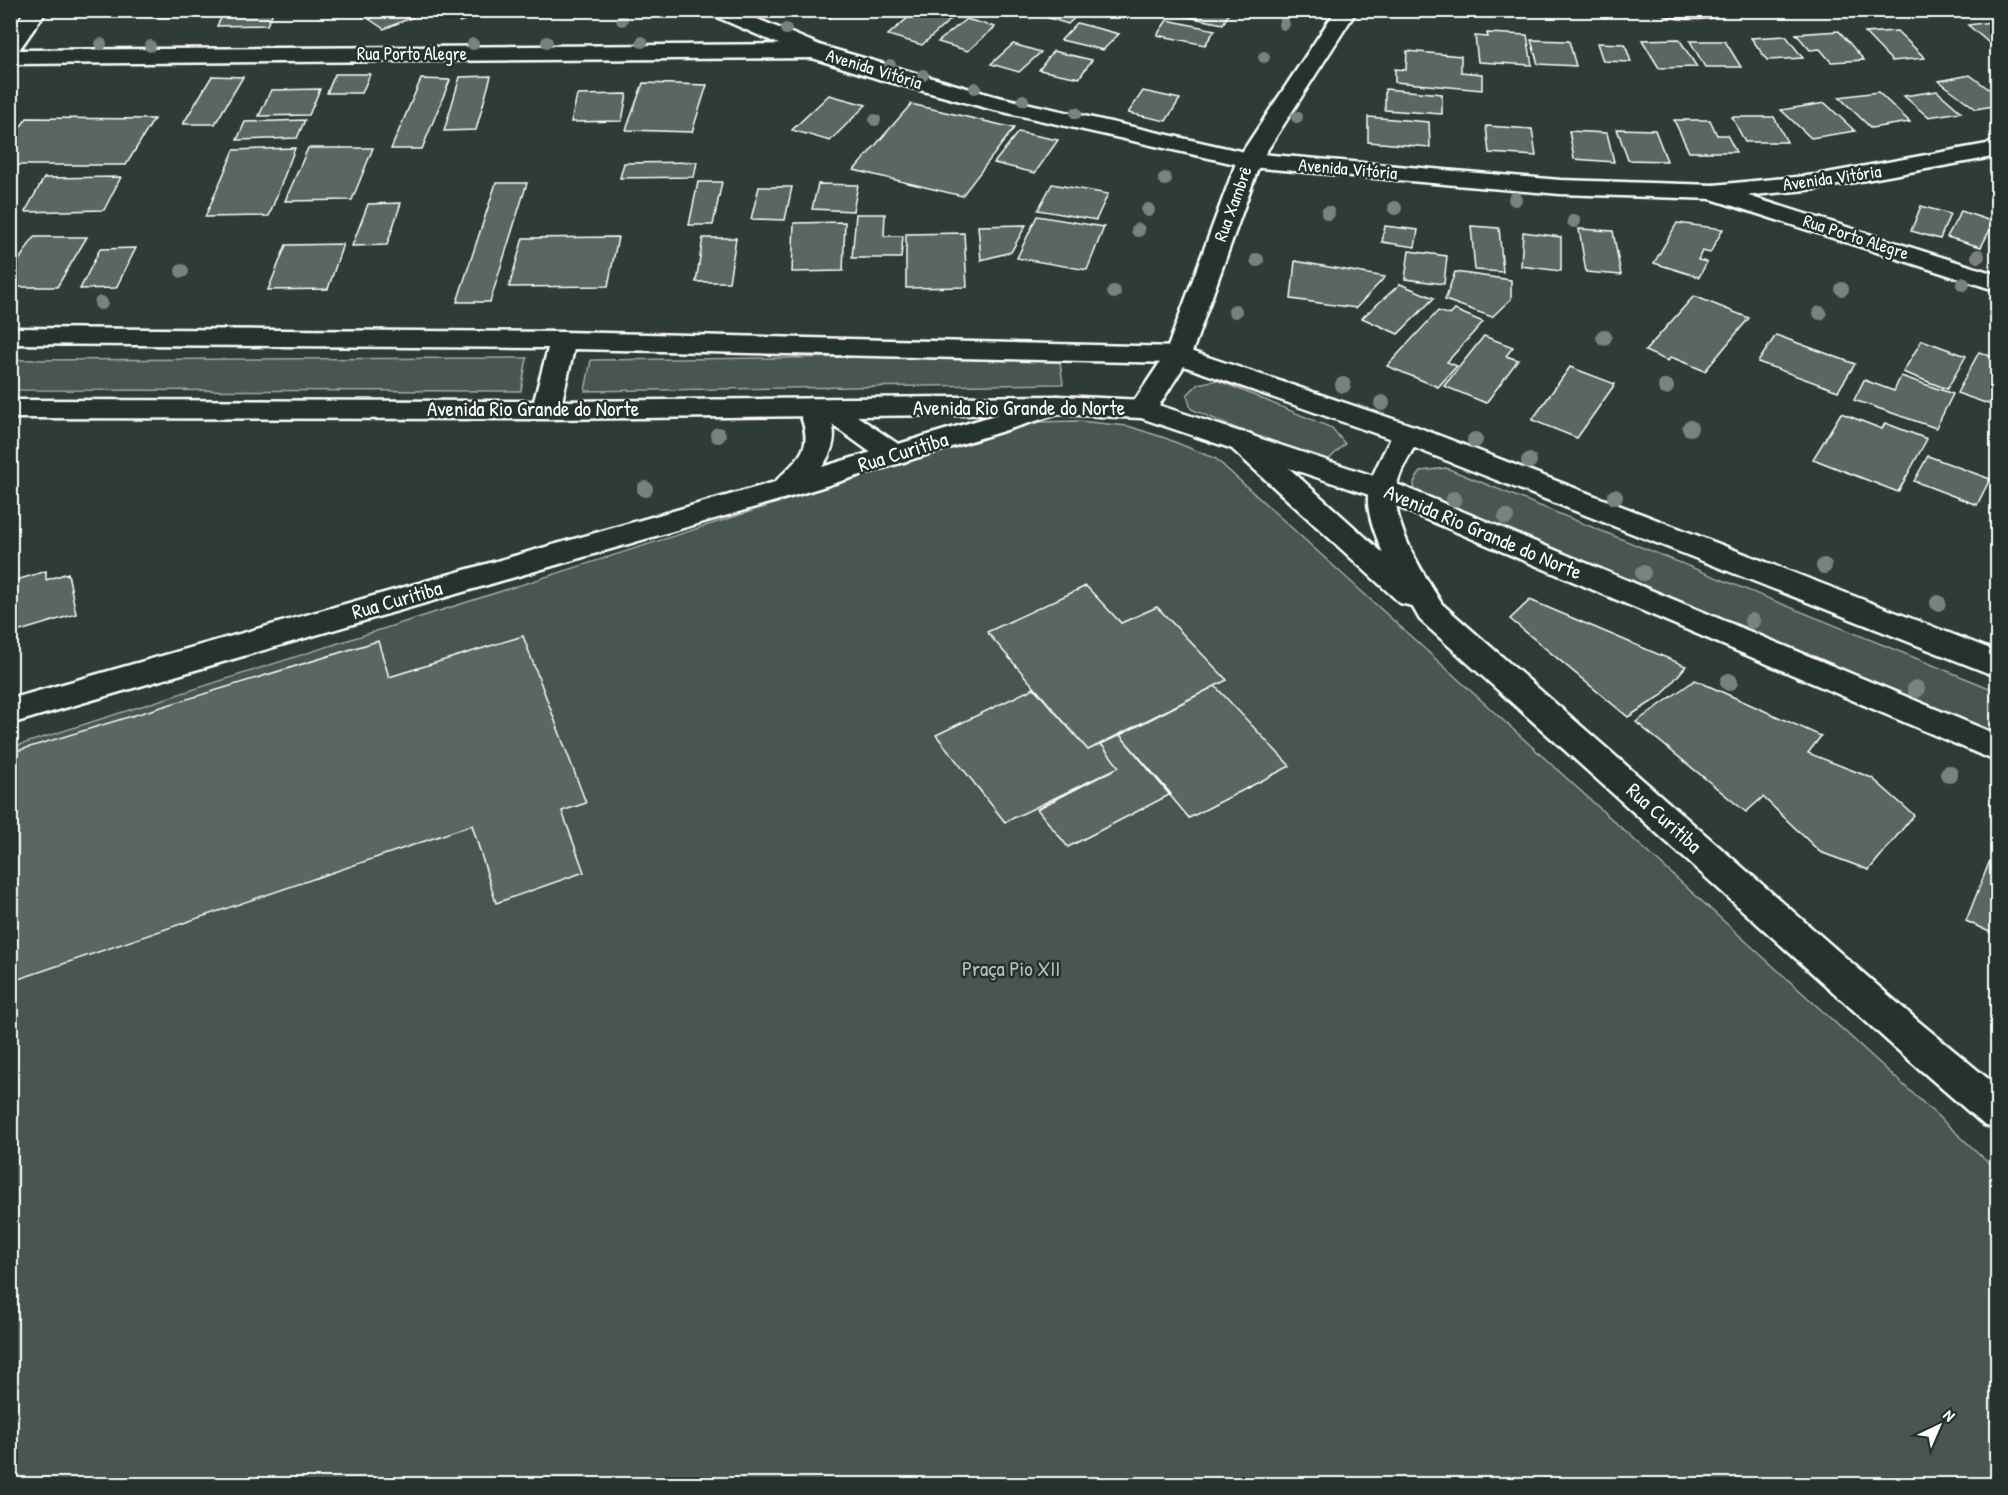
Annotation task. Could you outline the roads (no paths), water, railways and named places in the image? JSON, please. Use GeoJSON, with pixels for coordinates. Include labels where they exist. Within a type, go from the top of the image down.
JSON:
{"type":"FeatureCollection","features":[{"type":"Feature","properties":{"kind":"street"},"geometry":{"type":"LineString","coordinates":[[10,47],[37,10]]}},
{"type":"Feature","properties":{"kind":"street","name":"Avenida Vitória"},"geometry":{"type":"LineString","coordinates":[[717,10],[814,51],[887,74],[990,102],[1249,160],[1352,171],[1560,187],[1714,192],[1816,182],[1998,149]]}},
{"type":"Feature","properties":{"kind":"street","name":"Rua Xambrê"},"geometry":{"type":"LineString","coordinates":[[1143,409],[1178,355],[1249,160],[1347,10]]}},
{"type":"Feature","properties":{"kind":"street"},"geometry":{"type":"LineString","coordinates":[[1672,10],[1714,10]]}},
{"type":"Feature","properties":{"kind":"street","name":"Rua Porto Alegre"},"geometry":{"type":"LineString","coordinates":[[10,57],[814,51]]}},
{"type":"Feature","properties":{"kind":"street","name":"Rua Porto Alegre"},"geometry":{"type":"LineString","coordinates":[[1714,192],[1998,283]]}},
{"type":"Feature","properties":{"kind":"street"},"geometry":{"type":"LineString","coordinates":[[10,336],[563,340],[1178,355],[1407,434],[1998,665]]}},
{"type":"Feature","properties":{"kind":"street"},"geometry":{"type":"LineString","coordinates":[[546,410],[563,340]]}},
{"type":"Feature","properties":{"kind":"street","name":"Avenida Rio Grande do Norte"},"geometry":{"type":"LineString","coordinates":[[10,409],[546,410],[1058,405],[1143,409],[1382,489],[1998,749]]}},
{"type":"Feature","properties":{"kind":"street","name":"Rua Curitiba"},"geometry":{"type":"LineString","coordinates":[[10,712],[783,489],[1058,405]]}},
{"type":"Feature","properties":{"kind":"street"},"geometry":{"type":"LineString","coordinates":[[819,408],[894,455]]}},
{"type":"Feature","properties":{"kind":"street","name":"Rua Curitiba"},"geometry":{"type":"LineString","coordinates":[[783,489],[806,468],[819,451],[819,408]]}},
{"type":"Feature","properties":{"kind":"street"},"geometry":{"type":"LineString","coordinates":[[1382,489],[1407,434]]}},
{"type":"Feature","properties":{"kind":"street"},"geometry":{"type":"LineString","coordinates":[[1240,441],[1431,612]]}},
{"type":"Feature","properties":{"kind":"street","name":"Rua Curitiba"},"geometry":{"type":"LineString","coordinates":[[1382,489],[1386,519],[1401,560],[1431,612],[1905,1033],[1998,1112]]}},
{"type":"Feature","properties":{"kind":"park label","name":"Praça Pio XII"},"geometry":{"type":"Point","coordinates":[1011,969]}}]}
